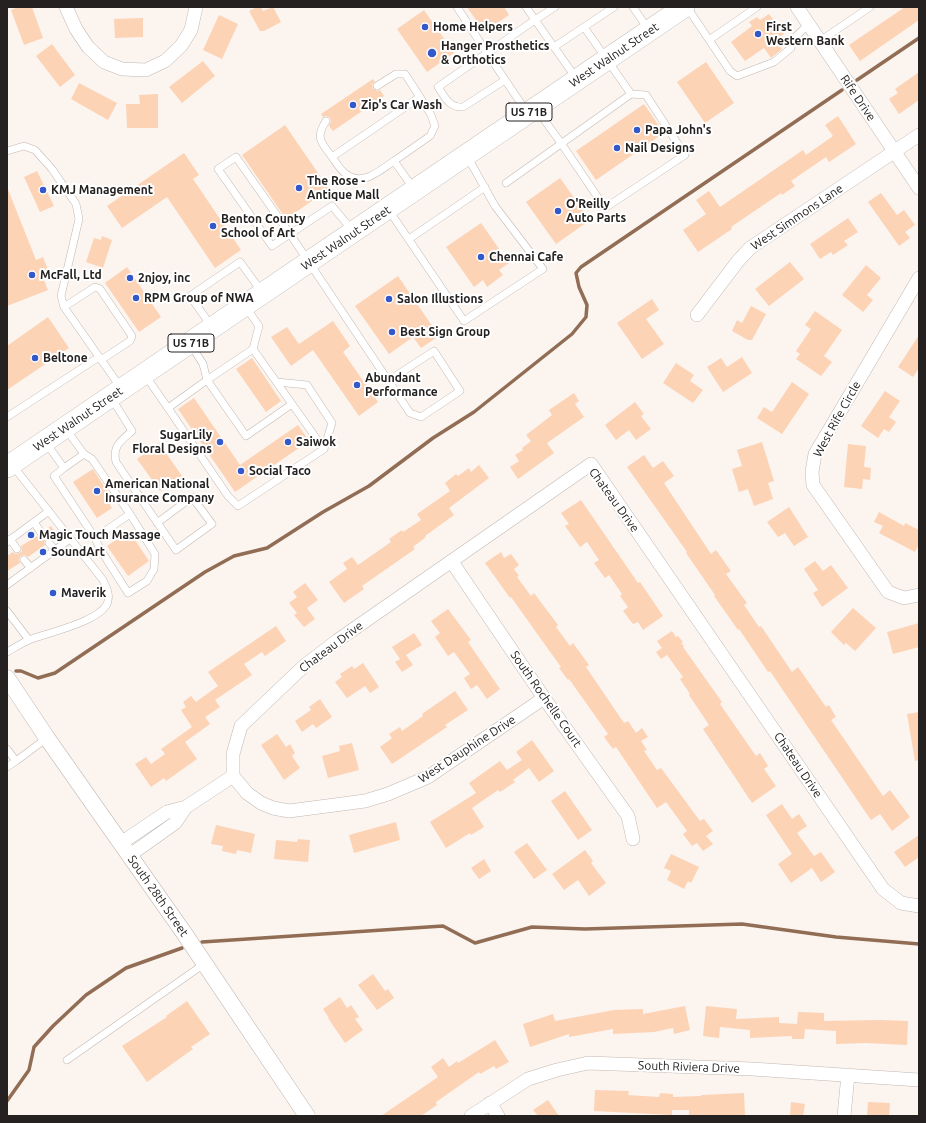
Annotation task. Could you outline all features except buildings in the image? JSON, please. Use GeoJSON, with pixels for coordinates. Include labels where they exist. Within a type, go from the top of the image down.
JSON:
{"type":"FeatureCollection","features":[{"type":"Feature","properties":{"kind":"main road","name":"West Walnut Street"},"geometry":{"type":"LineString","coordinates":[[9,466],[682,8]]}},
{"type":"Feature","properties":{"kind":"street"},"geometry":{"type":"LineString","coordinates":[[66,7],[76,29],[88,48],[104,62],[122,69],[146,70],[165,61],[181,46],[191,30],[196,7]]}},
{"type":"Feature","properties":{"kind":"street","name":"Rife Drive"},"geometry":{"type":"LineString","coordinates":[[797,7],[919,188]]}},
{"type":"Feature","properties":{"kind":"street","name":"West Simmons Lane"},"geometry":{"type":"LineString","coordinates":[[697,315],[738,261],[750,248],[919,135]]}},
{"type":"Feature","properties":{"kind":"street","name":"West Rife Circle"},"geometry":{"type":"LineString","coordinates":[[919,278],[815,454],[812,472],[813,485],[888,592],[904,598],[919,595]]}},
{"type":"Feature","properties":{"kind":"street","name":"Chateau Drive"},"geometry":{"type":"LineString","coordinates":[[233,776],[233,754],[241,726],[304,666],[332,644],[591,464],[883,889],[901,903],[919,906]]}},
{"type":"Feature","properties":{"kind":"street","name":"South Rochelle Court"},"geometry":{"type":"LineString","coordinates":[[452,562],[544,698],[628,816],[633,840]]}},
{"type":"Feature","properties":{"kind":"street","name":"South 28th Street"},"geometry":{"type":"LineString","coordinates":[[7,678],[47,738],[126,849],[307,1116]]}},
{"type":"Feature","properties":{"kind":"street","name":"West Dauphine Drive"},"geometry":{"type":"LineString","coordinates":[[233,776],[247,792],[261,803],[273,808],[289,811],[365,801],[395,792],[428,777],[544,698]]}},
{"type":"Feature","properties":{"kind":"street"},"geometry":{"type":"LineString","coordinates":[[126,849],[175,823],[186,807],[233,776]]}},
{"type":"Feature","properties":{"kind":"street","name":"South Riviera Drive"},"geometry":{"type":"LineString","coordinates":[[471,1116],[528,1079],[557,1070],[588,1063],[752,1069],[919,1080]]}},
{"type":"Feature","properties":{"kind":"street"},"geometry":{"type":"LineString","coordinates":[[844,1116],[848,1075]]}},
{"type":"Feature","properties":{"kind":"street"},"geometry":{"type":"LineString","coordinates":[[490,1103],[498,1116]]}},
{"type":"Feature","properties":{"kind":"lane"},"geometry":{"type":"LineString","coordinates":[[457,7],[505,80],[561,143],[605,208],[685,155],[646,95],[631,94],[561,143],[506,183]]}},
{"type":"Feature","properties":{"kind":"lane"},"geometry":{"type":"LineString","coordinates":[[526,7],[577,80]]}},
{"type":"Feature","properties":{"kind":"lane"},"geometry":{"type":"LineString","coordinates":[[505,80],[463,108],[457,108],[451,105],[438,87],[555,7]]}},
{"type":"Feature","properties":{"kind":"lane"},"geometry":{"type":"LineString","coordinates":[[554,47],[614,7]]}},
{"type":"Feature","properties":{"kind":"lane"},"geometry":{"type":"LineString","coordinates":[[633,7],[650,31]]}},
{"type":"Feature","properties":{"kind":"lane"},"geometry":{"type":"LineString","coordinates":[[709,40],[757,7]]}},
{"type":"Feature","properties":{"kind":"lane"},"geometry":{"type":"LineString","coordinates":[[820,41],[870,7]]}},
{"type":"Feature","properties":{"kind":"lane"},"geometry":{"type":"LineString","coordinates":[[682,8],[709,40],[730,70],[737,76],[774,62],[791,48],[792,40],[809,24]]}},
{"type":"Feature","properties":{"kind":"lane"},"geometry":{"type":"LineString","coordinates":[[584,27],[631,94]]}},
{"type":"Feature","properties":{"kind":"lane"},"geometry":{"type":"LineString","coordinates":[[326,121],[320,130],[321,142],[346,174],[358,180],[370,177],[430,136],[435,126],[431,115],[405,74],[396,74],[378,86]]}},
{"type":"Feature","properties":{"kind":"lane"},"geometry":{"type":"LineString","coordinates":[[332,157],[420,97]]}},
{"type":"Feature","properties":{"kind":"lane"},"geometry":{"type":"LineString","coordinates":[[7,151],[24,146],[36,150],[52,169],[76,204],[79,219],[61,296],[64,307],[100,358],[132,431],[119,443],[115,449],[114,455],[116,462],[157,523],[176,550],[212,524],[192,497],[157,523]]}},
{"type":"Feature","properties":{"kind":"lane"},"geometry":{"type":"LineString","coordinates":[[388,209],[464,321],[543,270],[495,206],[467,155]]}},
{"type":"Feature","properties":{"kind":"lane"},"geometry":{"type":"LineString","coordinates":[[353,232],[332,206],[290,234],[272,246],[218,169],[236,157],[290,234],[388,381],[410,413],[421,417],[460,391],[434,351],[388,381]]}},
{"type":"Feature","properties":{"kind":"lane"},"geometry":{"type":"LineString","coordinates":[[394,161],[415,191]]}},
{"type":"Feature","properties":{"kind":"lane"},"geometry":{"type":"LineString","coordinates":[[409,239],[485,187]]}},
{"type":"Feature","properties":{"kind":"lane"},"geometry":{"type":"LineString","coordinates":[[213,328],[190,296],[234,266],[240,262],[263,294]]}},
{"type":"Feature","properties":{"kind":"lane"},"geometry":{"type":"LineString","coordinates":[[7,417],[100,358],[130,341],[132,336],[100,289],[95,287],[64,307]]}},
{"type":"Feature","properties":{"kind":"lane"},"geometry":{"type":"LineString","coordinates":[[168,408],[253,349],[259,326],[245,306]]}},
{"type":"Feature","properties":{"kind":"lane"},"geometry":{"type":"LineString","coordinates":[[190,343],[203,364],[207,380],[246,436],[292,404]]}},
{"type":"Feature","properties":{"kind":"lane"},"geometry":{"type":"LineString","coordinates":[[253,349],[324,449]]}},
{"type":"Feature","properties":{"kind":"lane"},"geometry":{"type":"LineString","coordinates":[[144,374],[228,496],[238,506],[324,449],[332,423],[307,386],[277,382]]}},
{"type":"Feature","properties":{"kind":"lane"},"geometry":{"type":"LineString","coordinates":[[65,428],[84,454],[92,459],[130,514],[155,554],[154,569],[147,581],[135,590],[128,593],[100,549],[95,538],[54,476],[84,454]]}},
{"type":"Feature","properties":{"kind":"lane"},"geometry":{"type":"LineString","coordinates":[[45,442],[64,468]]}},
{"type":"Feature","properties":{"kind":"lane"},"geometry":{"type":"LineString","coordinates":[[7,652],[29,640],[87,620],[100,612],[108,602],[108,590],[103,580],[49,511],[9,466]]}},
{"type":"Feature","properties":{"kind":"lane"},"geometry":{"type":"LineString","coordinates":[[17,550],[8,540],[49,511]]}},
{"type":"Feature","properties":{"kind":"lane"},"geometry":{"type":"LineString","coordinates":[[95,538],[130,514]]}},
{"type":"Feature","properties":{"kind":"lane"},"geometry":{"type":"LineString","coordinates":[[34,522],[41,533]]}},
{"type":"Feature","properties":{"kind":"lane"},"geometry":{"type":"LineString","coordinates":[[7,585],[70,539]]}},
{"type":"Feature","properties":{"kind":"lane"},"geometry":{"type":"LineString","coordinates":[[49,543],[55,550]]}},
{"type":"Feature","properties":{"kind":"lane"},"geometry":{"type":"LineString","coordinates":[[24,560],[31,568]]}},
{"type":"Feature","properties":{"kind":"lane"},"geometry":{"type":"LineString","coordinates":[[7,611],[29,640]]}},
{"type":"Feature","properties":{"kind":"lane"},"geometry":{"type":"LineString","coordinates":[[7,767],[47,738]]}},
{"type":"Feature","properties":{"kind":"lane"},"geometry":{"type":"LineString","coordinates":[[7,749],[16,761]]}},
{"type":"Feature","properties":{"kind":"lane"},"geometry":{"type":"LineString","coordinates":[[68,1060],[204,964]]}},
{"type":"Feature","properties":{"kind":"waterway"},"geometry":{"type":"LineString","coordinates":[[857,80],[919,38]]}},
{"type":"Feature","properties":{"kind":"waterway"},"geometry":{"type":"LineString","coordinates":[[16,671],[21,671],[38,678],[55,673],[205,572],[234,556],[267,548],[323,512],[369,486],[433,438],[474,412],[572,334],[586,317],[587,305],[579,287],[576,273],[581,267],[842,90]]}},
{"type":"Feature","properties":{"kind":"waterway"},"geometry":{"type":"LineString","coordinates":[[202,942],[443,926],[475,943],[532,927],[585,929],[742,924],[836,937],[919,944]]}},
{"type":"Feature","properties":{"kind":"waterway"},"geometry":{"type":"LineString","coordinates":[[7,1101],[29,1070],[34,1047],[53,1026],[86,995],[126,968],[182,948]]}},
{"type":"Feature","properties":{"kind":"place","name":"Home Helpers"},"geometry":{"type":"Point","coordinates":[425,27]}},
{"type":"Feature","properties":{"kind":"place","name":"First Western Bank"},"geometry":{"type":"Point","coordinates":[758,34]}},
{"type":"Feature","properties":{"kind":"place","name":"Hanger Prosthetics & Orthotics"},"geometry":{"type":"Point","coordinates":[432,53]}},
{"type":"Feature","properties":{"kind":"place","name":"Zip's Car Wash"},"geometry":{"type":"Point","coordinates":[353,105]}},
{"type":"Feature","properties":{"kind":"place","name":"Papa John's"},"geometry":{"type":"Point","coordinates":[637,130]}},
{"type":"Feature","properties":{"kind":"place","name":"Nail Designs"},"geometry":{"type":"Point","coordinates":[617,148]}},
{"type":"Feature","properties":{"kind":"place","name":"The Rose - Antique Mall"},"geometry":{"type":"Point","coordinates":[299,188]}},
{"type":"Feature","properties":{"kind":"place","name":"KMJ Management"},"geometry":{"type":"Point","coordinates":[43,190]}},
{"type":"Feature","properties":{"kind":"place","name":"O'Reilly Auto Parts"},"geometry":{"type":"Point","coordinates":[558,211]}},
{"type":"Feature","properties":{"kind":"place","name":"Benton County School of Art"},"geometry":{"type":"Point","coordinates":[213,226]}},
{"type":"Feature","properties":{"kind":"place","name":"Chennai Cafe"},"geometry":{"type":"Point","coordinates":[481,257]}},
{"type":"Feature","properties":{"kind":"place","name":"McFall, Ltd"},"geometry":{"type":"Point","coordinates":[32,275]}},
{"type":"Feature","properties":{"kind":"place","name":"2njoy, inc"},"geometry":{"type":"Point","coordinates":[130,278]}},
{"type":"Feature","properties":{"kind":"place","name":"RPM Group of NWA"},"geometry":{"type":"Point","coordinates":[136,298]}},
{"type":"Feature","properties":{"kind":"place","name":"Salon Illustions"},"geometry":{"type":"Point","coordinates":[389,299]}},
{"type":"Feature","properties":{"kind":"place","name":"Best Sign Group"},"geometry":{"type":"Point","coordinates":[392,332]}},
{"type":"Feature","properties":{"kind":"place","name":"Beltone"},"geometry":{"type":"Point","coordinates":[35,358]}},
{"type":"Feature","properties":{"kind":"place","name":"Abundant Performance"},"geometry":{"type":"Point","coordinates":[357,385]}},
{"type":"Feature","properties":{"kind":"place","name":"SugarLily Floral Designs"},"geometry":{"type":"Point","coordinates":[220,442]}},
{"type":"Feature","properties":{"kind":"place","name":"Saiwok"},"geometry":{"type":"Point","coordinates":[288,442]}},
{"type":"Feature","properties":{"kind":"place","name":"Social Taco"},"geometry":{"type":"Point","coordinates":[241,471]}},
{"type":"Feature","properties":{"kind":"place","name":"American National Insurance Company"},"geometry":{"type":"Point","coordinates":[97,491]}},
{"type":"Feature","properties":{"kind":"place","name":"Magic Touch Massage"},"geometry":{"type":"Point","coordinates":[31,535]}},
{"type":"Feature","properties":{"kind":"place","name":"SoundArt"},"geometry":{"type":"Point","coordinates":[43,552]}},
{"type":"Feature","properties":{"kind":"place","name":"Maverik"},"geometry":{"type":"Point","coordinates":[53,593]}}]}
